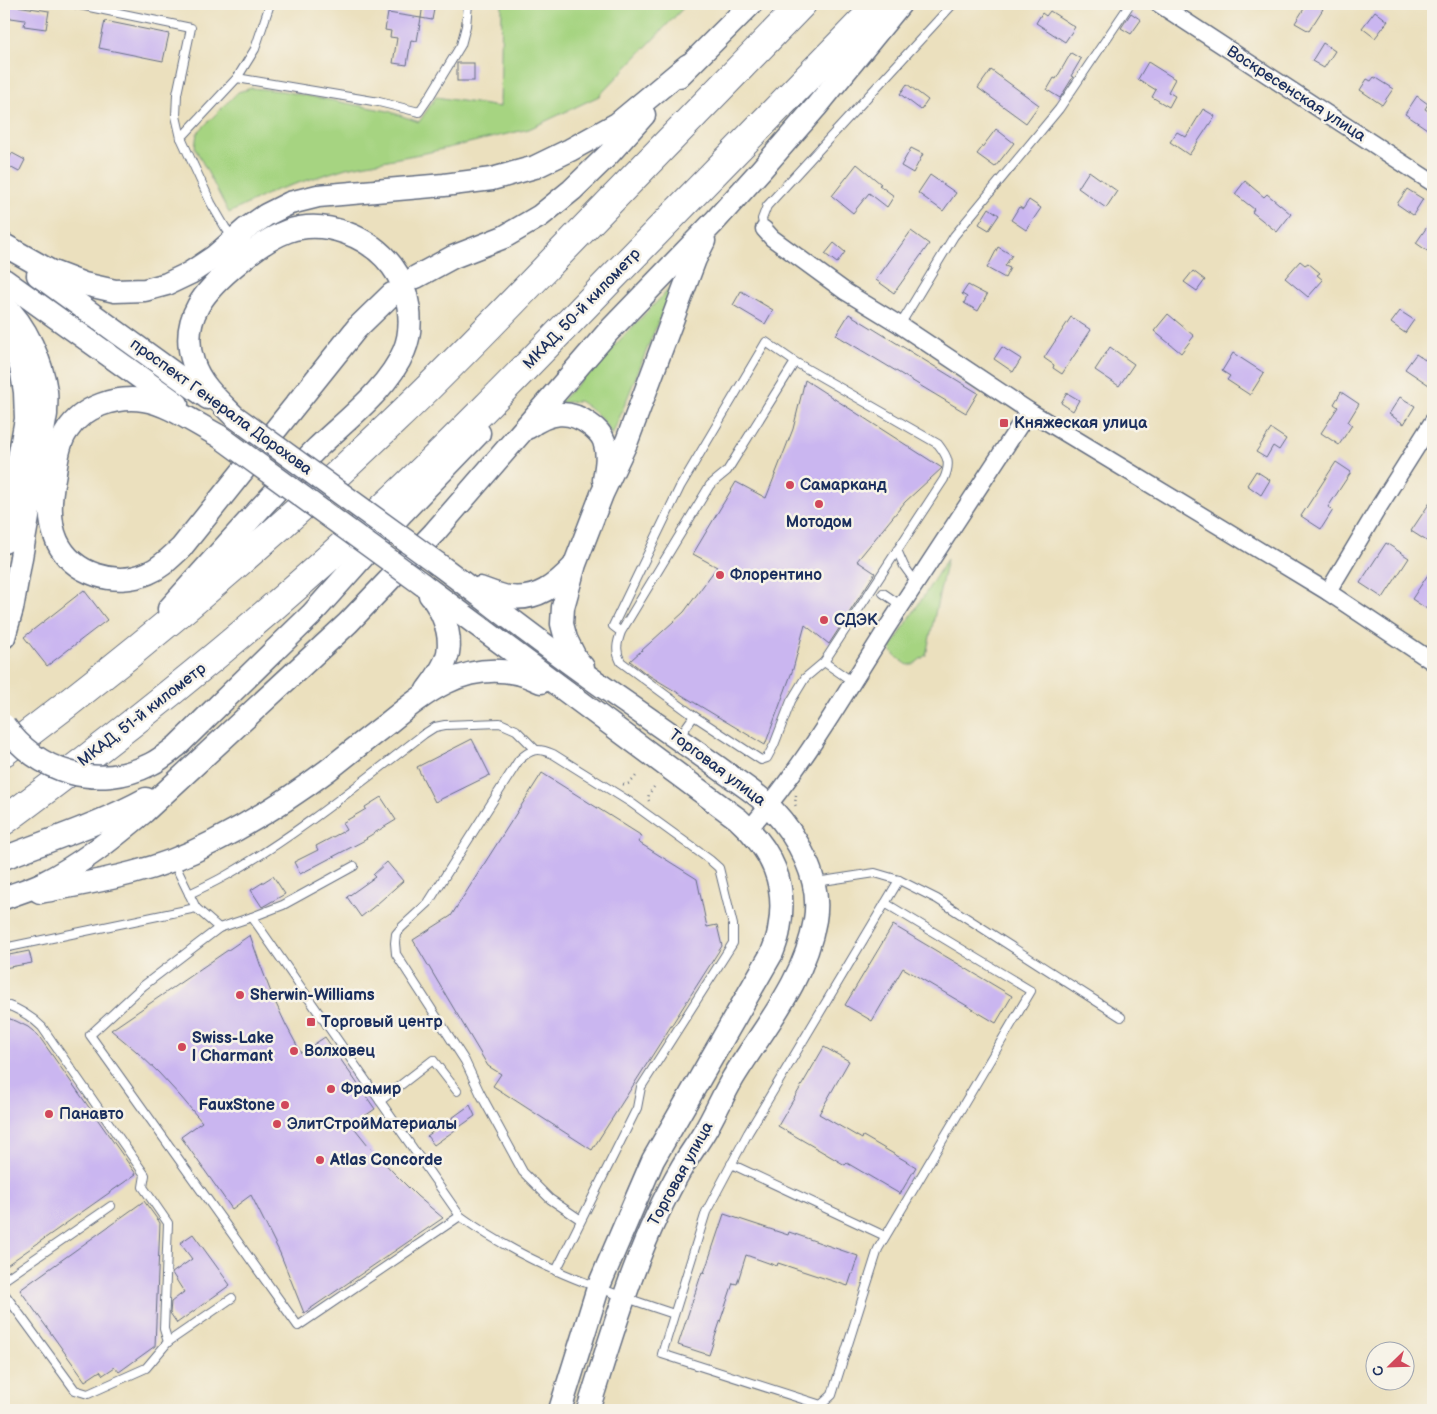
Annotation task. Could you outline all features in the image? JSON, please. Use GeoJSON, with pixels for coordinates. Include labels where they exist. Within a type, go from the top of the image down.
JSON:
{"type":"FeatureCollection","features":[{"type":"Feature","properties":{"kind":"highway"},"geometry":{"type":"LineString","coordinates":[[4,752],[169,623],[319,492],[461,355],[802,4]]}},
{"type":"Feature","properties":{"kind":"highway","name":"МКАД, 50-й километр"},"geometry":{"type":"LineString","coordinates":[[277,604],[433,461],[879,4]]}},
{"type":"Feature","properties":{"kind":"highway","name":"МКАД, 51-й километр"},"geometry":{"type":"LineString","coordinates":[[4,821],[129,726],[277,604]]}},
{"type":"Feature","properties":{"kind":"street"},"geometry":{"type":"LineString","coordinates":[[416,277],[453,257],[504,237],[540,216],[572,190],[609,154],[688,65],[751,4]]}},
{"type":"Feature","properties":{"kind":"street"},"geometry":{"type":"LineString","coordinates":[[4,899],[43,883],[75,865],[114,837],[144,812],[348,622],[434,533],[608,332],[714,222],[810,114],[900,4]]}},
{"type":"Feature","properties":{"kind":"street","name":"Воскресенская улица"},"geometry":{"type":"LineString","coordinates":[[1159,4],[1433,183]]}},
{"type":"Feature","properties":{"kind":"street"},"geometry":{"type":"LineString","coordinates":[[4,245],[50,270],[84,284],[115,291],[145,290],[167,284],[190,273],[214,257],[266,215],[290,203],[318,196],[492,179],[535,167],[616,124],[688,65]]}},
{"type":"Feature","properties":{"kind":"street"},"geometry":{"type":"LineString","coordinates":[[601,686],[576,659],[566,639],[562,624],[563,607],[576,564],[602,494],[627,441],[695,259],[714,222]]}},
{"type":"Feature","properties":{"kind":"street"},"geometry":{"type":"LineString","coordinates":[[126,658],[238,533],[316,450],[384,384],[395,368],[405,350],[409,334],[409,314],[406,294],[400,278],[381,255],[365,242],[329,228],[310,227],[290,230],[271,238],[255,249],[209,288],[196,307],[191,322],[190,343],[193,361],[200,377],[214,396],[234,416]]}},
{"type":"Feature","properties":{"kind":"street"},"geometry":{"type":"LineString","coordinates":[[764,229],[772,238],[841,295],[900,325],[1030,411],[1328,592],[1433,662]]}},
{"type":"Feature","properties":{"kind":"street","name":"проспект Генерала Дорохова"},"geometry":{"type":"LineString","coordinates":[[4,251],[438,564]]}},
{"type":"Feature","properties":{"kind":"street","name":"проспект Генерала Дорохова"},"geometry":{"type":"LineString","coordinates":[[4,280],[166,395],[219,436],[422,584]]}},
{"type":"Feature","properties":{"kind":"street"},"geometry":{"type":"LineString","coordinates":[[219,436],[164,406],[146,400],[128,399],[107,402],[91,409],[78,418],[67,431],[60,448],[50,497],[52,524],[58,542],[68,556],[84,570],[102,577],[119,580],[143,576],[164,564],[181,548],[357,328],[392,294]]}},
{"type":"Feature","properties":{"kind":"street"},"geometry":{"type":"LineString","coordinates":[[4,305],[20,325],[33,346],[46,390],[44,423],[12,609],[4,637]]}},
{"type":"Feature","properties":{"kind":"street"},"geometry":{"type":"LineString","coordinates":[[4,336],[13,347],[20,367],[25,392],[26,419],[4,542]]}},
{"type":"Feature","properties":{"kind":"street"},"geometry":{"type":"LineString","coordinates":[[4,726],[20,746],[33,756],[60,770],[75,774],[91,776],[122,774],[144,767],[165,756],[311,615],[403,512],[501,410],[545,348]]}},
{"type":"Feature","properties":{"kind":"street"},"geometry":{"type":"LineString","coordinates":[[749,829],[769,806],[806,756],[1030,411]]}},
{"type":"Feature","properties":{"kind":"street"},"geometry":{"type":"LineString","coordinates":[[517,437],[538,420],[555,414],[568,414],[583,420],[594,428],[604,440],[607,459],[602,494]]}},
{"type":"Feature","properties":{"kind":"street"},"geometry":{"type":"LineString","coordinates":[[1328,592],[1380,506],[1427,443],[1433,421]]}},
{"type":"Feature","properties":{"kind":"street","name":"Торговая улица"},"geometry":{"type":"LineString","coordinates":[[438,564],[601,686],[678,738],[769,806],[791,833],[801,850],[814,882],[816,918],[804,964],[792,988],[733,1079],[705,1132],[681,1168],[649,1231],[588,1410]]}},
{"type":"Feature","properties":{"kind":"street"},"geometry":{"type":"LineString","coordinates":[[461,582],[508,597],[521,598],[549,590],[576,564]]}},
{"type":"Feature","properties":{"kind":"street"},"geometry":{"type":"LineString","coordinates":[[422,584],[437,603],[445,621],[449,639],[448,653],[442,670],[425,693]]}},
{"type":"Feature","properties":{"kind":"street","name":"Торговая улица"},"geometry":{"type":"LineString","coordinates":[[422,584],[738,819],[749,829],[773,862],[779,880],[782,905],[779,931],[772,953],[653,1160],[598,1288],[560,1410]]}},
{"type":"Feature","properties":{"kind":"street"},"geometry":{"type":"LineString","coordinates":[[4,899],[134,873],[172,860],[212,842],[282,803],[425,693],[450,680],[474,672],[498,671],[517,673],[565,692]]}},
{"type":"Feature","properties":{"kind":"street"},"geometry":{"type":"LineString","coordinates":[[4,858],[90,826],[126,810],[175,782]]}},
{"type":"Feature","properties":{"kind":"lane"},"geometry":{"type":"LineString","coordinates":[[75,4],[191,28],[176,116],[182,138],[211,203],[234,239]]}},
{"type":"Feature","properties":{"kind":"lane"},"geometry":{"type":"LineString","coordinates":[[182,138],[237,78],[255,49],[270,4]]}},
{"type":"Feature","properties":{"kind":"lane"},"geometry":{"type":"LineString","coordinates":[[237,78],[379,102],[419,112],[461,45],[466,26],[468,4]]}},
{"type":"Feature","properties":{"kind":"lane"},"geometry":{"type":"LineString","coordinates":[[764,229],[762,219],[767,206],[953,4]]}},
{"type":"Feature","properties":{"kind":"lane"},"geometry":{"type":"LineString","coordinates":[[900,325],[954,236],[1059,109],[1130,4]]}},
{"type":"Feature","properties":{"kind":"lane"},"geometry":{"type":"LineString","coordinates":[[621,632],[613,626],[680,487],[766,342],[796,362],[938,444],[947,458],[948,464],[944,480],[824,662],[805,678],[791,700],[768,757],[761,760],[694,716],[621,662],[616,650],[621,632],[710,486],[727,471],[796,362]]}},
{"type":"Feature","properties":{"kind":"lane"},"geometry":{"type":"LineString","coordinates":[[897,550],[904,566],[917,584]]}},
{"type":"Feature","properties":{"kind":"lane"},"geometry":{"type":"LineString","coordinates":[[883,593],[902,606]]}},
{"type":"Feature","properties":{"kind":"lane"},"geometry":{"type":"LineString","coordinates":[[824,662],[854,682]]}},
{"type":"Feature","properties":{"kind":"lane"},"geometry":{"type":"LineString","coordinates":[[678,738],[694,716]]}},
{"type":"Feature","properties":{"kind":"lane"},"geometry":{"type":"LineString","coordinates":[[189,894],[227,875],[287,837],[435,727],[500,723],[516,730],[536,750]]}},
{"type":"Feature","properties":{"kind":"lane"},"geometry":{"type":"LineString","coordinates":[[556,1271],[637,1108],[641,1087],[733,943],[734,925],[718,868],[710,860],[630,802],[553,754],[536,750],[528,752],[519,760],[428,903],[396,934],[394,943],[396,954],[465,1061],[480,1093],[523,1172],[550,1199],[581,1220]]}},
{"type":"Feature","properties":{"kind":"lane"},"geometry":{"type":"LineString","coordinates":[[172,860],[196,908],[219,928]]}},
{"type":"Feature","properties":{"kind":"lane"},"geometry":{"type":"LineString","coordinates":[[354,866],[283,905],[219,928],[143,986],[90,1035],[298,1326],[460,1216]]}},
{"type":"Feature","properties":{"kind":"lane"},"geometry":{"type":"LineString","coordinates":[[814,882],[875,873],[898,880],[937,899],[1121,1017]]}},
{"type":"Feature","properties":{"kind":"lane"},"geometry":{"type":"LineString","coordinates":[[885,904],[1031,991],[878,1249],[832,1394],[822,1404],[662,1354],[706,1212],[748,1134],[898,880]]}},
{"type":"Feature","properties":{"kind":"lane"},"geometry":{"type":"LineString","coordinates":[[4,948],[196,908]]}},
{"type":"Feature","properties":{"kind":"lane"},"geometry":{"type":"LineString","coordinates":[[252,917],[460,1216],[498,1241],[556,1271],[625,1298],[674,1314]]}},
{"type":"Feature","properties":{"kind":"lane"},"geometry":{"type":"LineString","coordinates":[[4,1004],[18,1008],[42,1027],[146,1174],[143,1187],[168,1223],[164,1330],[168,1342]]}},
{"type":"Feature","properties":{"kind":"lane"},"geometry":{"type":"LineString","coordinates":[[380,1100],[433,1060],[457,1090]]}},
{"type":"Feature","properties":{"kind":"lane"},"geometry":{"type":"LineString","coordinates":[[732,1164],[885,1236]]}},
{"type":"Feature","properties":{"kind":"lane"},"geometry":{"type":"LineString","coordinates":[[4,1280],[111,1206]]}},
{"type":"Feature","properties":{"kind":"lane"},"geometry":{"type":"LineString","coordinates":[[4,1294],[75,1390],[88,1394],[146,1368],[168,1342],[232,1298]]}},
{"type":"Feature","properties":{"kind":"path"},"geometry":{"type":"LineString","coordinates":[[621,784],[626,785],[637,775]]}},
{"type":"Feature","properties":{"kind":"path"},"geometry":{"type":"LineString","coordinates":[[651,804],[648,800],[649,794],[654,787]]}},
{"type":"Feature","properties":{"kind":"green space"},"geometry":{"type":"Polygon","coordinates":[[[502,4],[687,4],[599,96],[529,129],[430,152],[346,168],[276,190],[229,213],[195,148],[197,133],[238,92],[252,88],[282,91],[388,111],[419,122],[436,97],[500,107],[502,4]]]}},
{"type":"Feature","properties":{"kind":"green space"},"geometry":{"type":"Polygon","coordinates":[[[673,285],[612,436],[598,416],[579,401],[559,403],[673,285]]]}},
{"type":"Feature","properties":{"kind":"green space"},"geometry":{"type":"Polygon","coordinates":[[[947,559],[926,655],[914,664],[908,665],[895,656],[891,650],[892,646],[947,559]]]}},
{"type":"Feature","properties":{"kind":"building"},"geometry":{"type":"Polygon","coordinates":[[[4,4],[49,11],[46,29],[24,26],[25,20],[4,17],[4,4]]]}},
{"type":"Feature","properties":{"kind":"building"},"geometry":{"type":"Polygon","coordinates":[[[423,4],[435,4],[432,20],[421,18],[423,4]]]}},
{"type":"Feature","properties":{"kind":"building"},"geometry":{"type":"Polygon","coordinates":[[[1307,4],[1314,4],[1323,9],[1309,31],[1295,23],[1307,4]]]}},
{"type":"Feature","properties":{"kind":"building"},"geometry":{"type":"Polygon","coordinates":[[[1050,11],[1075,27],[1065,42],[1036,23],[1042,13],[1046,16],[1050,11]]]}},
{"type":"Feature","properties":{"kind":"building"},"geometry":{"type":"Polygon","coordinates":[[[1375,11],[1388,21],[1375,38],[1362,28],[1375,11]]]}},
{"type":"Feature","properties":{"kind":"building"},"geometry":{"type":"Polygon","coordinates":[[[388,13],[421,18],[417,41],[411,40],[407,65],[393,63],[397,38],[390,37],[391,31],[385,30],[388,13]]]}},
{"type":"Feature","properties":{"kind":"building"},"geometry":{"type":"Polygon","coordinates":[[[1131,13],[1141,20],[1131,34],[1121,28],[1131,13]]]}},
{"type":"Feature","properties":{"kind":"building"},"geometry":{"type":"Polygon","coordinates":[[[105,21],[169,34],[163,61],[99,48],[105,21]]]}},
{"type":"Feature","properties":{"kind":"building"},"geometry":{"type":"Polygon","coordinates":[[[1323,43],[1335,51],[1324,68],[1312,61],[1323,43]]]}},
{"type":"Feature","properties":{"kind":"building"},"geometry":{"type":"Polygon","coordinates":[[[1071,53],[1081,59],[1060,98],[1047,90],[1054,78],[1056,79],[1071,53]]]}},
{"type":"Feature","properties":{"kind":"building"},"geometry":{"type":"Polygon","coordinates":[[[1148,62],[1175,79],[1168,92],[1175,96],[1169,107],[1152,97],[1156,90],[1138,79],[1148,62]]]}},
{"type":"Feature","properties":{"kind":"building"},"geometry":{"type":"Polygon","coordinates":[[[457,63],[474,63],[474,81],[457,81],[457,63]]]}},
{"type":"Feature","properties":{"kind":"building"},"geometry":{"type":"Polygon","coordinates":[[[991,70],[1039,105],[1026,123],[978,88],[991,70]]]}},
{"type":"Feature","properties":{"kind":"building"},"geometry":{"type":"Polygon","coordinates":[[[1374,77],[1393,89],[1382,105],[1360,90],[1367,79],[1371,81],[1374,77]]]}},
{"type":"Feature","properties":{"kind":"building"},"geometry":{"type":"Polygon","coordinates":[[[907,84],[928,100],[921,110],[900,94],[907,84]]]}},
{"type":"Feature","properties":{"kind":"building"},"geometry":{"type":"Polygon","coordinates":[[[1417,96],[1428,104],[1425,109],[1433,114],[1433,133],[1405,114],[1417,96]]]}},
{"type":"Feature","properties":{"kind":"building"},"geometry":{"type":"Polygon","coordinates":[[[1203,109],[1215,116],[1189,155],[1170,142],[1177,132],[1186,137],[1203,109]]]}},
{"type":"Feature","properties":{"kind":"building"},"geometry":{"type":"Polygon","coordinates":[[[996,129],[1014,143],[995,167],[977,154],[996,129]]]}},
{"type":"Feature","properties":{"kind":"building"},"geometry":{"type":"Polygon","coordinates":[[[911,148],[923,154],[913,173],[901,166],[911,148]]]}},
{"type":"Feature","properties":{"kind":"building"},"geometry":{"type":"Polygon","coordinates":[[[12,153],[25,160],[19,172],[6,165],[12,153]]]}},
{"type":"Feature","properties":{"kind":"building"},"geometry":{"type":"Polygon","coordinates":[[[857,164],[894,196],[887,207],[869,193],[853,213],[832,196],[857,164]]]}},
{"type":"Feature","properties":{"kind":"building"},"geometry":{"type":"Polygon","coordinates":[[[1089,171],[1117,191],[1106,208],[1078,188],[1089,171]]]}},
{"type":"Feature","properties":{"kind":"building"},"geometry":{"type":"Polygon","coordinates":[[[930,175],[956,193],[943,211],[918,193],[930,175]]]}},
{"type":"Feature","properties":{"kind":"building"},"geometry":{"type":"Polygon","coordinates":[[[1245,181],[1264,197],[1267,194],[1291,214],[1277,232],[1252,212],[1254,209],[1235,194],[1245,181]]]}},
{"type":"Feature","properties":{"kind":"building"},"geometry":{"type":"Polygon","coordinates":[[[1407,189],[1423,199],[1413,215],[1397,204],[1407,189]]]}},
{"type":"Feature","properties":{"kind":"building"},"geometry":{"type":"Polygon","coordinates":[[[1029,200],[1041,208],[1026,230],[1011,220],[1019,207],[1023,209],[1029,200]]]}},
{"type":"Feature","properties":{"kind":"building"},"geometry":{"type":"Polygon","coordinates":[[[989,208],[999,215],[989,230],[979,224],[989,208]]]}},
{"type":"Feature","properties":{"kind":"building"},"geometry":{"type":"Polygon","coordinates":[[[1433,218],[1433,255],[1416,243],[1433,218]]]}},
{"type":"Feature","properties":{"kind":"building"},"geometry":{"type":"Polygon","coordinates":[[[911,231],[929,244],[894,293],[876,280],[911,231]]]}},
{"type":"Feature","properties":{"kind":"building"},"geometry":{"type":"Polygon","coordinates":[[[834,243],[845,252],[837,263],[825,254],[834,243]]]}},
{"type":"Feature","properties":{"kind":"building"},"geometry":{"type":"Polygon","coordinates":[[[998,247],[1012,255],[1005,266],[1010,268],[1005,278],[987,268],[998,247]]]}},
{"type":"Feature","properties":{"kind":"building"},"geometry":{"type":"Polygon","coordinates":[[[1300,261],[1305,265],[1308,263],[1320,273],[1317,275],[1323,280],[1308,297],[1285,278],[1300,261]]]}},
{"type":"Feature","properties":{"kind":"building"},"geometry":{"type":"Polygon","coordinates":[[[1193,271],[1205,280],[1197,291],[1184,282],[1193,271]]]}},
{"type":"Feature","properties":{"kind":"building"},"geometry":{"type":"Polygon","coordinates":[[[968,285],[987,295],[978,311],[964,303],[967,297],[962,294],[968,285]]]}},
{"type":"Feature","properties":{"kind":"building"},"geometry":{"type":"Polygon","coordinates":[[[741,291],[773,310],[765,324],[733,305],[741,291]]]}},
{"type":"Feature","properties":{"kind":"building"},"geometry":{"type":"Polygon","coordinates":[[[1400,311],[1414,320],[1405,333],[1391,323],[1400,311]]]}},
{"type":"Feature","properties":{"kind":"building"},"geometry":{"type":"Polygon","coordinates":[[[849,314],[978,393],[966,413],[836,335],[849,314]]]}},
{"type":"Feature","properties":{"kind":"building"},"geometry":{"type":"Polygon","coordinates":[[[1168,314],[1194,336],[1181,353],[1154,331],[1168,314]]]}},
{"type":"Feature","properties":{"kind":"building"},"geometry":{"type":"Polygon","coordinates":[[[1071,317],[1091,330],[1062,374],[1044,358],[1071,317]]]}},
{"type":"Feature","properties":{"kind":"building"},"geometry":{"type":"Polygon","coordinates":[[[1002,347],[1021,359],[1013,372],[994,359],[1002,347]]]}},
{"type":"Feature","properties":{"kind":"building"},"geometry":{"type":"Polygon","coordinates":[[[1110,347],[1134,364],[1119,386],[1095,370],[1110,347]]]}},
{"type":"Feature","properties":{"kind":"building"},"geometry":{"type":"Polygon","coordinates":[[[1433,348],[1433,378],[1429,385],[1405,369],[1416,354],[1425,360],[1433,348]]]}},
{"type":"Feature","properties":{"kind":"building"},"geometry":{"type":"Polygon","coordinates":[[[1233,353],[1264,373],[1250,395],[1227,380],[1230,376],[1222,371],[1233,353]]]}},
{"type":"Feature","properties":{"kind":"building"},"geometry":{"type":"Polygon","coordinates":[[[805,380],[942,468],[905,502],[857,561],[875,573],[829,644],[805,625],[793,669],[765,745],[645,673],[630,661],[684,612],[717,567],[693,554],[736,482],[766,498],[793,429],[805,380]]]}},
{"type":"Feature","properties":{"kind":"building"},"geometry":{"type":"Polygon","coordinates":[[[1341,392],[1359,404],[1348,422],[1352,425],[1339,445],[1321,433],[1338,407],[1334,404],[1341,392]]]}},
{"type":"Feature","properties":{"kind":"building"},"geometry":{"type":"Polygon","coordinates":[[[1067,393],[1079,400],[1073,411],[1061,403],[1067,393]]]}},
{"type":"Feature","properties":{"kind":"building"},"geometry":{"type":"Polygon","coordinates":[[[1400,397],[1415,406],[1404,424],[1389,414],[1400,397]]]}},
{"type":"Feature","properties":{"kind":"building"},"geometry":{"type":"Polygon","coordinates":[[[1271,429],[1286,439],[1279,450],[1273,446],[1266,458],[1256,452],[1271,429]]]}},
{"type":"Feature","properties":{"kind":"building"},"geometry":{"type":"Polygon","coordinates":[[[1336,462],[1351,472],[1328,507],[1333,510],[1321,529],[1301,516],[1336,462]]]}},
{"type":"Feature","properties":{"kind":"building"},"geometry":{"type":"Polygon","coordinates":[[[1256,471],[1270,480],[1261,495],[1247,485],[1256,471]]]}},
{"type":"Feature","properties":{"kind":"building"},"geometry":{"type":"Polygon","coordinates":[[[1433,498],[1433,545],[1411,531],[1433,498]]]}},
{"type":"Feature","properties":{"kind":"building"},"geometry":{"type":"Polygon","coordinates":[[[1386,543],[1409,558],[1383,598],[1360,583],[1386,543]]]}},
{"type":"Feature","properties":{"kind":"building"},"geometry":{"type":"Polygon","coordinates":[[[1433,567],[1433,613],[1412,599],[1433,567]]]}},
{"type":"Feature","properties":{"kind":"building"},"geometry":{"type":"Polygon","coordinates":[[[84,590],[107,620],[47,666],[24,637],[84,590]]]}},
{"type":"Feature","properties":{"kind":"building"},"geometry":{"type":"Polygon","coordinates":[[[472,739],[490,775],[435,802],[417,767],[472,739]]]}},
{"type":"Feature","properties":{"kind":"building"},"geometry":{"type":"Polygon","coordinates":[[[542,773],[642,836],[638,842],[697,879],[707,927],[717,925],[722,946],[592,1150],[493,1086],[501,1074],[488,1066],[413,940],[451,916],[542,773]]]}},
{"type":"Feature","properties":{"kind":"building"},"geometry":{"type":"Polygon","coordinates":[[[381,797],[396,820],[367,839],[300,874],[294,862],[318,850],[316,846],[346,830],[342,823],[366,809],[365,807],[381,797]]]}},
{"type":"Feature","properties":{"kind":"building"},"geometry":{"type":"Polygon","coordinates":[[[387,862],[403,881],[361,917],[347,897],[375,877],[373,875],[387,862]]]}},
{"type":"Feature","properties":{"kind":"building"},"geometry":{"type":"Polygon","coordinates":[[[273,876],[285,894],[262,907],[251,890],[273,876]]]}},
{"type":"Feature","properties":{"kind":"building"},"geometry":{"type":"Polygon","coordinates":[[[893,925],[1012,996],[996,1023],[903,968],[872,1021],[845,1005],[893,925]]]}},
{"type":"Feature","properties":{"kind":"building","name":"ЭлитСтройМатериалы"},"geometry":{"type":"Polygon","coordinates":[[[250,935],[272,995],[301,1053],[325,1037],[375,1109],[352,1125],[395,1174],[443,1218],[304,1313],[280,1253],[251,1195],[232,1209],[181,1137],[202,1122],[159,1073],[111,1030],[250,935]]]}},
{"type":"Feature","properties":{"kind":"building"},"geometry":{"type":"Polygon","coordinates":[[[29,951],[32,963],[4,968],[4,956],[29,951]]]}},
{"type":"Feature","properties":{"kind":"building","name":"Панавто"},"geometry":{"type":"Polygon","coordinates":[[[4,1017],[28,1027],[38,1035],[136,1174],[4,1267],[4,1017]]]}},
{"type":"Feature","properties":{"kind":"building"},"geometry":{"type":"Polygon","coordinates":[[[824,1047],[849,1061],[819,1114],[862,1139],[863,1136],[916,1167],[900,1194],[778,1126],[824,1047]]]}},
{"type":"Feature","properties":{"kind":"building"},"geometry":{"type":"Polygon","coordinates":[[[470,1105],[475,1116],[434,1145],[427,1136],[470,1105]]]}},
{"type":"Feature","properties":{"kind":"building"},"geometry":{"type":"Polygon","coordinates":[[[144,1201],[160,1223],[155,1346],[119,1372],[115,1367],[103,1375],[100,1371],[85,1381],[20,1290],[144,1201]]]}},
{"type":"Feature","properties":{"kind":"building"},"geometry":{"type":"Polygon","coordinates":[[[724,1214],[788,1235],[789,1232],[858,1256],[848,1286],[778,1263],[777,1266],[746,1255],[737,1284],[733,1283],[709,1355],[678,1345],[702,1272],[704,1273],[724,1214]]]}},
{"type":"Feature","properties":{"kind":"building"},"geometry":{"type":"Polygon","coordinates":[[[193,1234],[230,1285],[177,1323],[170,1313],[171,1302],[184,1292],[172,1273],[192,1259],[180,1243],[193,1234]]]}},
{"type":"Feature","properties":{"kind":"place","name":"Княжеская улица"},"geometry":{"type":"Point","coordinates":[1004,423]}},
{"type":"Feature","properties":{"kind":"place","name":"Самарканд"},"geometry":{"type":"Point","coordinates":[790,485]}},
{"type":"Feature","properties":{"kind":"place","name":"Мотодом"},"geometry":{"type":"Point","coordinates":[819,504]}},
{"type":"Feature","properties":{"kind":"place","name":"Флорентино"},"geometry":{"type":"Point","coordinates":[720,575]}},
{"type":"Feature","properties":{"kind":"place","name":"СДЭК"},"geometry":{"type":"Point","coordinates":[824,620]}},
{"type":"Feature","properties":{"kind":"place","name":"Sherwin-Williams"},"geometry":{"type":"Point","coordinates":[240,995]}},
{"type":"Feature","properties":{"kind":"place","name":"Торговый центр"},"geometry":{"type":"Point","coordinates":[311,1022]}},
{"type":"Feature","properties":{"kind":"place","name":"Swiss-Lake | Charmant"},"geometry":{"type":"Point","coordinates":[182,1047]}},
{"type":"Feature","properties":{"kind":"place","name":"Волховец"},"geometry":{"type":"Point","coordinates":[294,1051]}},
{"type":"Feature","properties":{"kind":"place","name":"Фрамир"},"geometry":{"type":"Point","coordinates":[331,1089]}},
{"type":"Feature","properties":{"kind":"place","name":"FauxStone"},"geometry":{"type":"Point","coordinates":[285,1105]}},
{"type":"Feature","properties":{"kind":"place","name":"Панавто"},"geometry":{"type":"Point","coordinates":[49,1114]}},
{"type":"Feature","properties":{"kind":"place","name":"ЭлитСтройМатериалы"},"geometry":{"type":"Point","coordinates":[277,1124]}},
{"type":"Feature","properties":{"kind":"place","name":"Atlas Concorde"},"geometry":{"type":"Point","coordinates":[320,1160]}}]}
